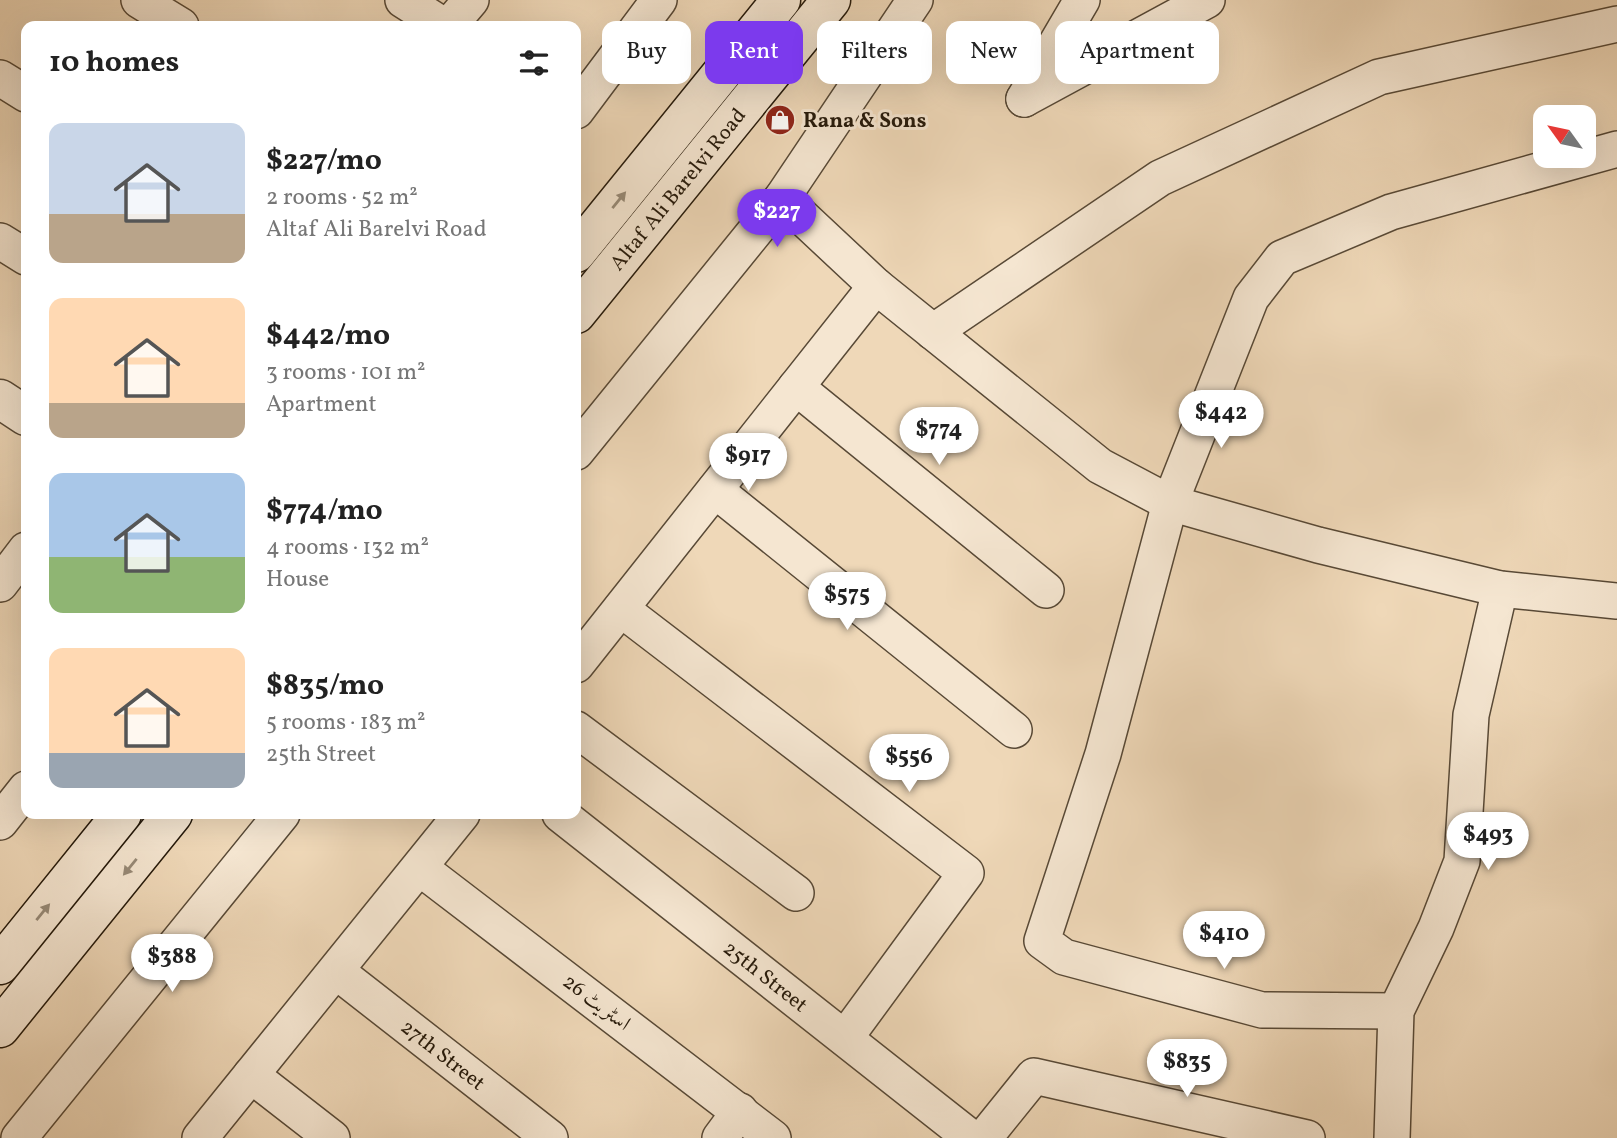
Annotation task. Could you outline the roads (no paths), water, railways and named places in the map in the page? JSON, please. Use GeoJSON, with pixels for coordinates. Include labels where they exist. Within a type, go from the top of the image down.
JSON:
{"type":"FeatureCollection","features":[{"type":"Feature","properties":{"kind":"main road","name":"Altaf Ali Barelvi Road"},"geometry":{"type":"LineString","coordinates":[[581,247],[781,0]]}},
{"type":"Feature","properties":{"kind":"main road","name":"Altaf Ali Barelvi Road"},"geometry":{"type":"LineString","coordinates":[[581,308],[831,0]]}},
{"type":"Feature","properties":{"kind":"main road"},"geometry":{"type":"LineString","coordinates":[[0,399],[21,413]]}},
{"type":"Feature","properties":{"kind":"main road"},"geometry":{"type":"LineString","coordinates":[[0,965],[118,819]]}},
{"type":"Feature","properties":{"kind":"main road"},"geometry":{"type":"LineString","coordinates":[[0,1028],[169,819]]}},
{"type":"Feature","properties":{"kind":"street"},"geometry":{"type":"LineString","coordinates":[[139,0],[173,21]]}},
{"type":"Feature","properties":{"kind":"street"},"geometry":{"type":"LineString","coordinates":[[402,0],[438,21]]}},
{"type":"Feature","properties":{"kind":"street"},"geometry":{"type":"LineString","coordinates":[[452,21],[471,0]]}},
{"type":"Feature","properties":{"kind":"street"},"geometry":{"type":"LineString","coordinates":[[581,104],[659,0]]}},
{"type":"Feature","properties":{"kind":"street"},"geometry":{"type":"LineString","coordinates":[[581,446],[782,198],[915,0]]}},
{"type":"Feature","properties":{"kind":"street"},"geometry":{"type":"LineString","coordinates":[[1082,0],[1024,99],[1207,0]]}},
{"type":"Feature","properties":{"kind":"street"},"geometry":{"type":"LineString","coordinates":[[933,332],[1160,178],[1379,76],[1617,24]]}},
{"type":"Feature","properties":{"kind":"street"},"geometry":{"type":"LineString","coordinates":[[0,78],[21,91]]}},
{"type":"Feature","properties":{"kind":"street"},"geometry":{"type":"LineString","coordinates":[[1396,1011],[1262,1010],[1064,957],[1042,941],[1103,754],[1170,503],[1251,298],[1282,258],[1391,212],[1617,149]]}},
{"type":"Feature","properties":{"kind":"street"},"geometry":{"type":"LineString","coordinates":[[782,198],[876,286],[1100,466],[1170,503],[1318,545],[1500,589],[1617,601]]}},
{"type":"Feature","properties":{"kind":"street"},"geometry":{"type":"LineString","coordinates":[[0,241],[21,254]]}},
{"type":"Feature","properties":{"kind":"street"},"geometry":{"type":"LineString","coordinates":[[581,659],[876,286]]}},
{"type":"Feature","properties":{"kind":"street"},"geometry":{"type":"LineString","coordinates":[[796,387],[1046,590]]}},
{"type":"Feature","properties":{"kind":"street"},"geometry":{"type":"LineString","coordinates":[[715,490],[1014,730]]}},
{"type":"Feature","properties":{"kind":"street"},"geometry":{"type":"LineString","coordinates":[[1392,1138],[1396,1011],[1436,928],[1462,860],[1471,715],[1500,589]]}},
{"type":"Feature","properties":{"kind":"street"},"geometry":{"type":"LineString","coordinates":[[621,609],[966,873],[845,1038]]}},
{"type":"Feature","properties":{"kind":"street"},"geometry":{"type":"LineString","coordinates":[[581,733],[796,893]]}},
{"type":"Feature","properties":{"kind":"street"},"geometry":{"type":"LineString","coordinates":[[0,822],[21,795]]}},
{"type":"Feature","properties":{"kind":"street"},"geometry":{"type":"LineString","coordinates":[[19,1138],[278,819]]}},
{"type":"Feature","properties":{"kind":"street"},"geometry":{"type":"LineString","coordinates":[[200,1138],[458,819]]}},
{"type":"Feature","properties":{"kind":"street","name":"25th Street"},"geometry":{"type":"LineString","coordinates":[[566,819],[971,1138]]}},
{"type":"Feature","properties":{"kind":"street","name":"اسٹریٹ 26"},"geometry":{"type":"LineString","coordinates":[[420,868],[730,1125],[773,1138]]}},
{"type":"Feature","properties":{"kind":"street","name":"27th Street"},"geometry":{"type":"LineString","coordinates":[[336,971],[550,1138]]}},
{"type":"Feature","properties":{"kind":"street"},"geometry":{"type":"LineString","coordinates":[[251,1075],[332,1138]]}},
{"type":"Feature","properties":{"kind":"street"},"geometry":{"type":"LineString","coordinates":[[984,1138],[1034,1076],[1307,1138]]}},
{"type":"Feature","properties":{"kind":"street"},"geometry":{"type":"LineString","coordinates":[[1148,1102],[1188,1138]]}},
{"type":"Feature","properties":{"kind":"place","name":"Rana & Sons"},"geometry":{"type":"Point","coordinates":[780,120]}}]}
